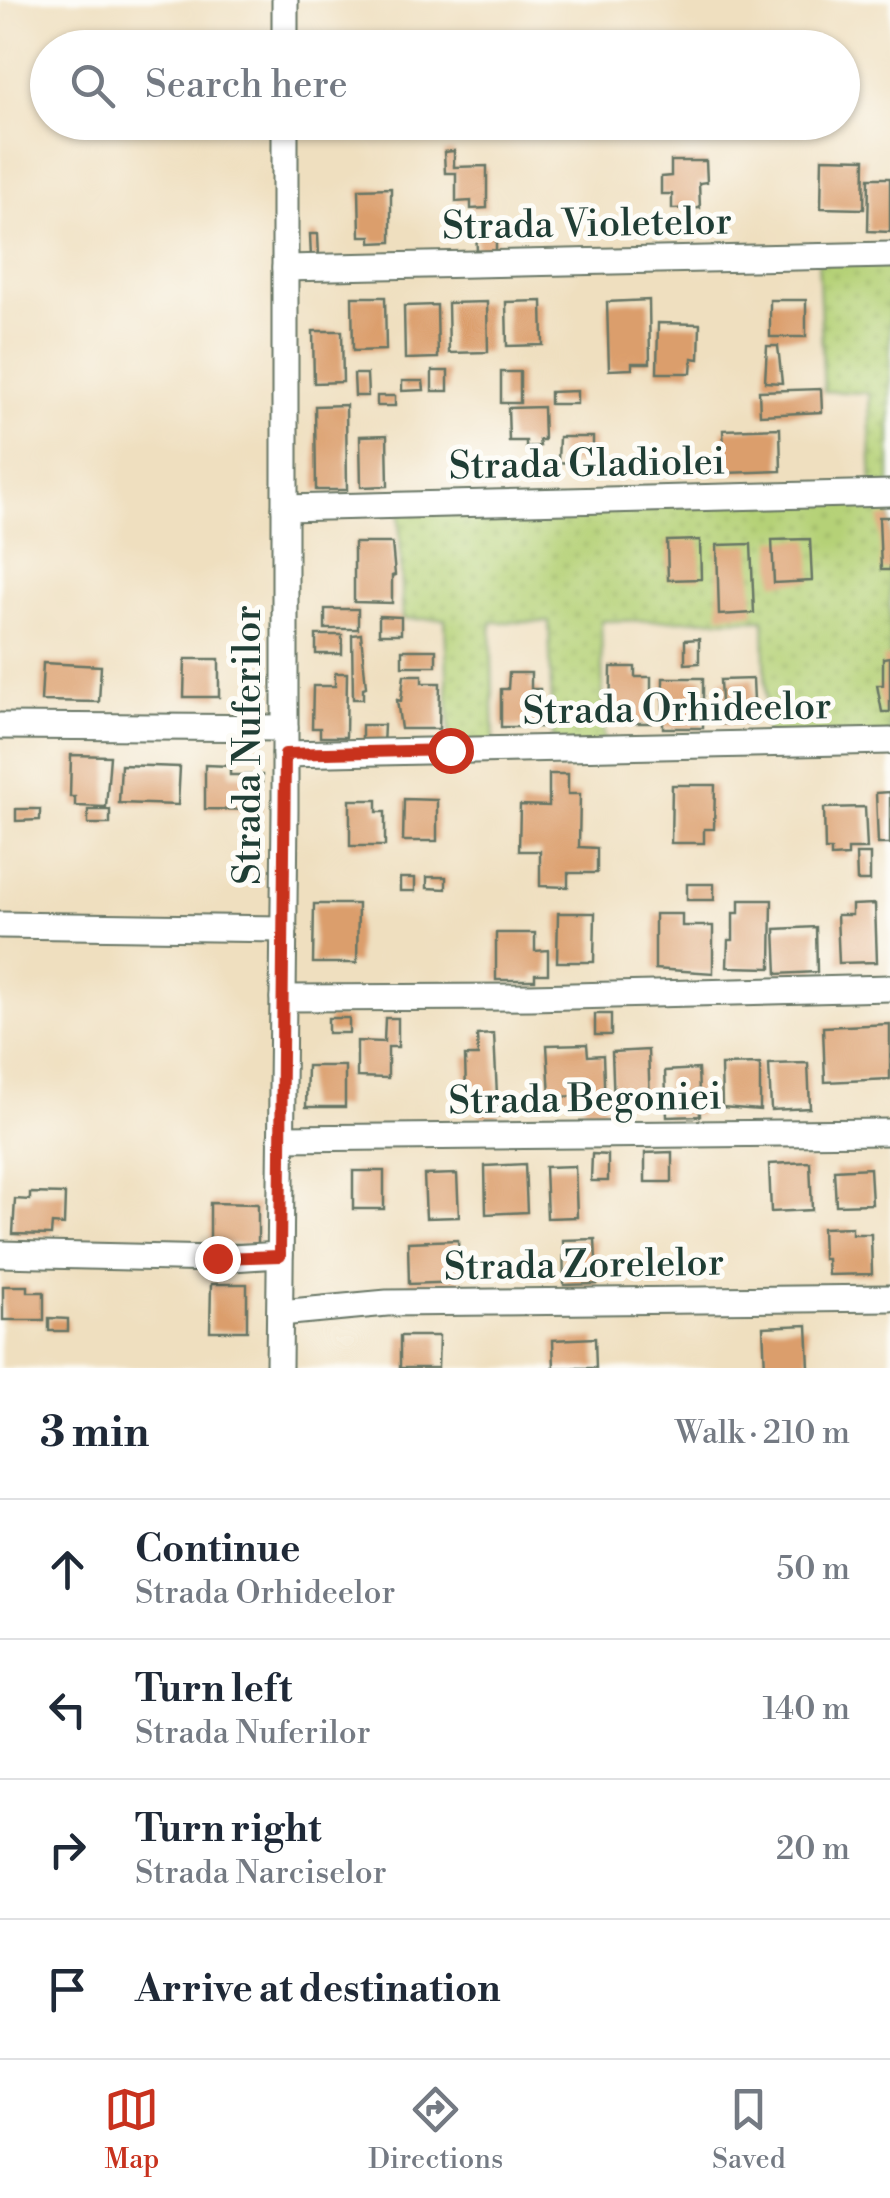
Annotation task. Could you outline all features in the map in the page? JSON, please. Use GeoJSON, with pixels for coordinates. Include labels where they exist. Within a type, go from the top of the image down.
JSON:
{"type":"FeatureCollection","features":[{"type":"Feature","properties":{"kind":"street"},"geometry":{"type":"LineString","coordinates":[[285,0],[285,30]]}},
{"type":"Feature","properties":{"kind":"street","name":"Strada Nuferilor"},"geometry":{"type":"LineString","coordinates":[[278,1368],[285,754],[285,140]]}},
{"type":"Feature","properties":{"kind":"street","name":"Strada Violetelor"},"geometry":{"type":"LineString","coordinates":[[285,268],[890,256]]}},
{"type":"Feature","properties":{"kind":"street","name":"Strada Gladiolei"},"geometry":{"type":"LineString","coordinates":[[285,508],[890,493]]}},
{"type":"Feature","properties":{"kind":"street"},"geometry":{"type":"LineString","coordinates":[[0,726],[285,728]]}},
{"type":"Feature","properties":{"kind":"street","name":"Strada Orhideelor"},"geometry":{"type":"LineString","coordinates":[[285,754],[890,740]]}},
{"type":"Feature","properties":{"kind":"street"},"geometry":{"type":"LineString","coordinates":[[0,925],[284,929]]}},
{"type":"Feature","properties":{"kind":"street"},"geometry":{"type":"LineString","coordinates":[[283,998],[531,997],[890,988]]}},
{"type":"Feature","properties":{"kind":"street","name":"Strada Begoniei"},"geometry":{"type":"LineString","coordinates":[[281,1138],[890,1132]]}},
{"type":"Feature","properties":{"kind":"street"},"geometry":{"type":"LineString","coordinates":[[0,1254],[280,1256]]}},
{"type":"Feature","properties":{"kind":"street","name":"Strada Zorelelor"},"geometry":{"type":"LineString","coordinates":[[280,1313],[387,1303],[890,1298]]}},
{"type":"Feature","properties":{"kind":"green space"},"geometry":{"type":"Polygon","coordinates":[[[890,255],[890,741],[767,743],[764,619],[601,621],[604,746],[553,747],[549,622],[491,622],[494,749],[450,750],[445,619],[403,619],[399,505],[872,494],[869,393],[824,391],[818,256],[890,255]]]}},
{"type":"Feature","properties":{"kind":"building"},"geometry":{"type":"Polygon","coordinates":[[[454,151],[454,167],[487,166],[487,208],[471,209],[471,201],[456,202],[456,173],[445,173],[444,152],[454,151]]]}},
{"type":"Feature","properties":{"kind":"building"},"geometry":{"type":"Polygon","coordinates":[[[822,158],[865,159],[864,209],[821,208],[822,158]]]}},
{"type":"Feature","properties":{"kind":"building"},"geometry":{"type":"Polygon","coordinates":[[[671,161],[706,161],[707,182],[699,183],[700,208],[672,209],[672,194],[661,194],[661,177],[671,176],[671,161]]]}},
{"type":"Feature","properties":{"kind":"building"},"geometry":{"type":"Polygon","coordinates":[[[869,178],[890,178],[890,232],[868,231],[869,178]]]}},
{"type":"Feature","properties":{"kind":"building"},"geometry":{"type":"Polygon","coordinates":[[[391,188],[391,242],[371,243],[371,236],[360,236],[359,189],[391,188]]]}},
{"type":"Feature","properties":{"kind":"building"},"geometry":{"type":"Polygon","coordinates":[[[496,225],[496,252],[477,253],[476,226],[496,225]]]}},
{"type":"Feature","properties":{"kind":"building"},"geometry":{"type":"Polygon","coordinates":[[[310,234],[318,234],[319,258],[311,258],[310,234]]]}},
{"type":"Feature","properties":{"kind":"building"},"geometry":{"type":"Polygon","coordinates":[[[352,297],[385,297],[386,350],[353,351],[352,297]]]}},
{"type":"Feature","properties":{"kind":"building"},"geometry":{"type":"Polygon","coordinates":[[[649,300],[650,363],[632,363],[632,369],[609,370],[607,302],[649,300]]]}},
{"type":"Feature","properties":{"kind":"building"},"geometry":{"type":"Polygon","coordinates":[[[770,300],[806,300],[806,337],[770,337],[770,300]]]}},
{"type":"Feature","properties":{"kind":"building"},"geometry":{"type":"Polygon","coordinates":[[[542,301],[543,345],[507,346],[506,302],[542,301]]]}},
{"type":"Feature","properties":{"kind":"building"},"geometry":{"type":"Polygon","coordinates":[[[487,302],[488,352],[449,353],[448,303],[487,302]]]}},
{"type":"Feature","properties":{"kind":"building"},"geometry":{"type":"Polygon","coordinates":[[[437,305],[438,358],[405,359],[404,306],[437,305]]]}},
{"type":"Feature","properties":{"kind":"building"},"geometry":{"type":"Polygon","coordinates":[[[658,323],[700,324],[699,359],[692,358],[691,373],[657,373],[658,323]]]}},
{"type":"Feature","properties":{"kind":"building"},"geometry":{"type":"Polygon","coordinates":[[[313,331],[342,331],[343,382],[314,383],[313,331]]]}},
{"type":"Feature","properties":{"kind":"building"},"geometry":{"type":"Polygon","coordinates":[[[767,346],[778,346],[782,383],[765,382],[767,346]]]}},
{"type":"Feature","properties":{"kind":"building"},"geometry":{"type":"Polygon","coordinates":[[[432,371],[448,371],[448,391],[432,391],[432,371]]]}},
{"type":"Feature","properties":{"kind":"building"},"geometry":{"type":"Polygon","coordinates":[[[501,372],[520,372],[520,403],[501,403],[501,372]]]}},
{"type":"Feature","properties":{"kind":"building"},"geometry":{"type":"Polygon","coordinates":[[[354,374],[367,374],[368,396],[355,396],[354,374]]]}},
{"type":"Feature","properties":{"kind":"building"},"geometry":{"type":"Polygon","coordinates":[[[402,381],[423,381],[424,390],[402,391],[402,381]]]}},
{"type":"Feature","properties":{"kind":"building"},"geometry":{"type":"Polygon","coordinates":[[[821,389],[822,412],[760,415],[759,391],[821,389]]]}},
{"type":"Feature","properties":{"kind":"building"},"geometry":{"type":"Polygon","coordinates":[[[577,391],[577,404],[550,404],[550,392],[577,391]]]}},
{"type":"Feature","properties":{"kind":"building"},"geometry":{"type":"Polygon","coordinates":[[[377,396],[395,396],[395,406],[377,406],[377,396]]]}},
{"type":"Feature","properties":{"kind":"building"},"geometry":{"type":"Polygon","coordinates":[[[346,405],[347,490],[316,490],[315,406],[346,405]]]}},
{"type":"Feature","properties":{"kind":"building"},"geometry":{"type":"Polygon","coordinates":[[[543,407],[544,440],[539,440],[540,446],[526,447],[526,441],[509,441],[508,408],[543,407]]]}},
{"type":"Feature","properties":{"kind":"building"},"geometry":{"type":"Polygon","coordinates":[[[780,428],[781,471],[725,473],[723,430],[780,428]]]}},
{"type":"Feature","properties":{"kind":"building"},"geometry":{"type":"Polygon","coordinates":[[[387,435],[388,486],[361,487],[360,436],[387,435]]]}},
{"type":"Feature","properties":{"kind":"building"},"geometry":{"type":"Polygon","coordinates":[[[559,437],[593,437],[593,465],[558,462],[559,437]]]}},
{"type":"Feature","properties":{"kind":"building"},"geometry":{"type":"Polygon","coordinates":[[[879,517],[890,517],[890,570],[881,570],[879,517]]]}},
{"type":"Feature","properties":{"kind":"building"},"geometry":{"type":"Polygon","coordinates":[[[810,539],[812,581],[774,583],[772,540],[810,539]]]}},
{"type":"Feature","properties":{"kind":"building"},"geometry":{"type":"Polygon","coordinates":[[[700,540],[701,579],[668,580],[667,541],[700,540]]]}},
{"type":"Feature","properties":{"kind":"building"},"geometry":{"type":"Polygon","coordinates":[[[354,543],[392,543],[392,603],[354,602],[354,543]]]}},
{"type":"Feature","properties":{"kind":"building"},"geometry":{"type":"Polygon","coordinates":[[[751,544],[754,613],[719,615],[717,545],[751,544]]]}},
{"type":"Feature","properties":{"kind":"building"},"geometry":{"type":"Polygon","coordinates":[[[325,609],[358,609],[358,629],[325,629],[325,609]]]}},
{"type":"Feature","properties":{"kind":"building"},"geometry":{"type":"Polygon","coordinates":[[[379,616],[401,617],[401,634],[379,634],[379,616]]]}},
{"type":"Feature","properties":{"kind":"building"},"geometry":{"type":"Polygon","coordinates":[[[361,634],[366,687],[363,699],[353,699],[352,635],[361,634]]]}},
{"type":"Feature","properties":{"kind":"building"},"geometry":{"type":"Polygon","coordinates":[[[316,635],[342,635],[342,654],[316,654],[316,635]]]}},
{"type":"Feature","properties":{"kind":"building"},"geometry":{"type":"Polygon","coordinates":[[[699,639],[699,663],[685,664],[685,640],[699,639]]]}},
{"type":"Feature","properties":{"kind":"building"},"geometry":{"type":"Polygon","coordinates":[[[402,650],[436,650],[436,666],[402,666],[402,650]]]}},
{"type":"Feature","properties":{"kind":"building"},"geometry":{"type":"Polygon","coordinates":[[[890,657],[890,712],[882,712],[877,685],[883,685],[883,658],[890,657]]]}},
{"type":"Feature","properties":{"kind":"building"},"geometry":{"type":"Polygon","coordinates":[[[185,659],[219,659],[219,697],[184,697],[185,659]]]}},
{"type":"Feature","properties":{"kind":"building"},"geometry":{"type":"Polygon","coordinates":[[[43,663],[101,666],[99,702],[41,701],[43,663]]]}},
{"type":"Feature","properties":{"kind":"building"},"geometry":{"type":"Polygon","coordinates":[[[611,667],[635,667],[635,677],[651,677],[651,723],[610,723],[611,667]]]}},
{"type":"Feature","properties":{"kind":"building"},"geometry":{"type":"Polygon","coordinates":[[[335,673],[347,673],[346,737],[320,737],[320,728],[312,728],[313,686],[335,686],[335,673]]]}},
{"type":"Feature","properties":{"kind":"building"},"geometry":{"type":"Polygon","coordinates":[[[509,673],[531,673],[531,689],[540,689],[540,727],[501,727],[501,689],[508,689],[509,673]]]}},
{"type":"Feature","properties":{"kind":"building"},"geometry":{"type":"Polygon","coordinates":[[[404,675],[422,675],[422,683],[440,683],[439,729],[401,729],[397,700],[401,701],[404,675]]]}},
{"type":"Feature","properties":{"kind":"building"},"geometry":{"type":"Polygon","coordinates":[[[663,678],[703,678],[703,728],[663,728],[663,678]]]}},
{"type":"Feature","properties":{"kind":"building"},"geometry":{"type":"Polygon","coordinates":[[[753,679],[755,723],[722,724],[720,680],[753,679]]]}},
{"type":"Feature","properties":{"kind":"building"},"geometry":{"type":"Polygon","coordinates":[[[362,725],[384,725],[383,746],[362,746],[362,725]]]}},
{"type":"Feature","properties":{"kind":"building"},"geometry":{"type":"Polygon","coordinates":[[[71,755],[110,756],[106,807],[75,806],[75,797],[70,797],[71,755]]]}},
{"type":"Feature","properties":{"kind":"building"},"geometry":{"type":"Polygon","coordinates":[[[121,765],[180,767],[178,805],[119,803],[121,765]]]}},
{"type":"Feature","properties":{"kind":"building"},"geometry":{"type":"Polygon","coordinates":[[[205,765],[230,766],[230,775],[262,775],[262,810],[205,809],[205,765]]]}},
{"type":"Feature","properties":{"kind":"building"},"geometry":{"type":"Polygon","coordinates":[[[549,774],[568,774],[568,794],[580,794],[579,847],[597,848],[597,873],[568,873],[568,887],[540,886],[540,851],[519,851],[520,805],[549,806],[549,774]]]}},
{"type":"Feature","properties":{"kind":"building"},"geometry":{"type":"Polygon","coordinates":[[[672,785],[715,785],[714,829],[704,829],[704,843],[671,843],[672,785]]]}},
{"type":"Feature","properties":{"kind":"building"},"geometry":{"type":"Polygon","coordinates":[[[890,792],[890,844],[878,844],[876,793],[890,792]]]}},
{"type":"Feature","properties":{"kind":"building"},"geometry":{"type":"Polygon","coordinates":[[[404,799],[437,800],[437,841],[403,841],[404,799]]]}},
{"type":"Feature","properties":{"kind":"building"},"geometry":{"type":"Polygon","coordinates":[[[350,800],[377,800],[377,812],[385,812],[385,846],[350,846],[350,800]]]}},
{"type":"Feature","properties":{"kind":"building"},"geometry":{"type":"Polygon","coordinates":[[[865,807],[867,849],[848,849],[848,856],[831,857],[831,850],[825,850],[824,808],[865,807]]]}},
{"type":"Feature","properties":{"kind":"building"},"geometry":{"type":"Polygon","coordinates":[[[16,809],[40,809],[40,820],[16,821],[16,809]]]}},
{"type":"Feature","properties":{"kind":"building"},"geometry":{"type":"Polygon","coordinates":[[[88,810],[110,810],[110,824],[88,824],[88,810]]]}},
{"type":"Feature","properties":{"kind":"building"},"geometry":{"type":"Polygon","coordinates":[[[856,854],[870,854],[870,881],[857,881],[856,854]]]}},
{"type":"Feature","properties":{"kind":"building"},"geometry":{"type":"Polygon","coordinates":[[[427,877],[446,877],[446,889],[427,888],[427,877]]]}},
{"type":"Feature","properties":{"kind":"building"},"geometry":{"type":"Polygon","coordinates":[[[400,878],[415,878],[415,891],[400,891],[400,878]]]}},
{"type":"Feature","properties":{"kind":"building"},"geometry":{"type":"Polygon","coordinates":[[[687,884],[714,884],[714,900],[687,900],[687,884]]]}},
{"type":"Feature","properties":{"kind":"building"},"geometry":{"type":"Polygon","coordinates":[[[739,900],[772,900],[771,968],[727,967],[728,940],[733,940],[733,913],[739,913],[739,900]]]}},
{"type":"Feature","properties":{"kind":"building"},"geometry":{"type":"Polygon","coordinates":[[[314,904],[358,904],[357,963],[313,963],[314,904]]]}},
{"type":"Feature","properties":{"kind":"building"},"geometry":{"type":"Polygon","coordinates":[[[875,904],[877,962],[839,963],[837,915],[852,915],[852,905],[875,904]]]}},
{"type":"Feature","properties":{"kind":"building"},"geometry":{"type":"Polygon","coordinates":[[[558,913],[595,913],[594,962],[557,962],[558,913]]]}},
{"type":"Feature","properties":{"kind":"building"},"geometry":{"type":"Polygon","coordinates":[[[655,914],[682,914],[682,926],[713,926],[713,973],[655,969],[655,914]]]}},
{"type":"Feature","properties":{"kind":"building"},"geometry":{"type":"Polygon","coordinates":[[[816,927],[817,972],[777,974],[775,929],[816,927]]]}},
{"type":"Feature","properties":{"kind":"building"},"geometry":{"type":"Polygon","coordinates":[[[496,933],[535,933],[535,951],[548,950],[548,974],[535,974],[535,980],[496,980],[496,933]]]}},
{"type":"Feature","properties":{"kind":"building"},"geometry":{"type":"Polygon","coordinates":[[[595,1014],[611,1014],[611,1035],[595,1035],[595,1014]]]}},
{"type":"Feature","properties":{"kind":"building"},"geometry":{"type":"Polygon","coordinates":[[[328,1018],[349,1018],[349,1033],[328,1033],[328,1018]]]}},
{"type":"Feature","properties":{"kind":"building"},"geometry":{"type":"Polygon","coordinates":[[[385,1018],[398,1018],[398,1047],[388,1047],[388,1078],[357,1077],[357,1041],[384,1042],[385,1018]]]}},
{"type":"Feature","properties":{"kind":"building"},"geometry":{"type":"Polygon","coordinates":[[[890,1024],[890,1079],[825,1082],[823,1027],[890,1024]]]}},
{"type":"Feature","properties":{"kind":"building"},"geometry":{"type":"Polygon","coordinates":[[[494,1034],[498,1116],[480,1117],[479,1091],[466,1092],[465,1056],[478,1056],[477,1035],[494,1034]]]}},
{"type":"Feature","properties":{"kind":"building"},"geometry":{"type":"Polygon","coordinates":[[[587,1044],[588,1056],[603,1055],[605,1109],[583,1110],[583,1096],[550,1097],[547,1045],[587,1044]]]}},
{"type":"Feature","properties":{"kind":"building"},"geometry":{"type":"Polygon","coordinates":[[[648,1050],[650,1103],[614,1105],[612,1052],[648,1050]]]}},
{"type":"Feature","properties":{"kind":"building"},"geometry":{"type":"Polygon","coordinates":[[[808,1063],[810,1108],[771,1110],[769,1064],[808,1063]]]}},
{"type":"Feature","properties":{"kind":"building"},"geometry":{"type":"Polygon","coordinates":[[[760,1064],[760,1110],[722,1107],[721,1065],[760,1064]]]}},
{"type":"Feature","properties":{"kind":"building"},"geometry":{"type":"Polygon","coordinates":[[[307,1066],[345,1066],[345,1107],[306,1107],[307,1066]]]}},
{"type":"Feature","properties":{"kind":"building"},"geometry":{"type":"Polygon","coordinates":[[[698,1069],[700,1116],[667,1117],[665,1071],[698,1069]]]}},
{"type":"Feature","properties":{"kind":"building"},"geometry":{"type":"Polygon","coordinates":[[[672,1152],[672,1182],[645,1182],[645,1153],[672,1152]]]}},
{"type":"Feature","properties":{"kind":"building"},"geometry":{"type":"Polygon","coordinates":[[[592,1154],[608,1155],[608,1181],[591,1181],[592,1154]]]}},
{"type":"Feature","properties":{"kind":"building"},"geometry":{"type":"Polygon","coordinates":[[[810,1162],[812,1210],[771,1212],[769,1164],[810,1162]]]}},
{"type":"Feature","properties":{"kind":"building"},"geometry":{"type":"Polygon","coordinates":[[[525,1164],[527,1212],[486,1214],[485,1166],[525,1164]]]}},
{"type":"Feature","properties":{"kind":"building"},"geometry":{"type":"Polygon","coordinates":[[[575,1166],[577,1217],[547,1218],[545,1167],[575,1166]]]}},
{"type":"Feature","properties":{"kind":"building"},"geometry":{"type":"Polygon","coordinates":[[[870,1168],[872,1204],[836,1205],[834,1170],[870,1168]]]}},
{"type":"Feature","properties":{"kind":"building"},"geometry":{"type":"Polygon","coordinates":[[[353,1171],[384,1171],[384,1209],[353,1209],[353,1171]]]}},
{"type":"Feature","properties":{"kind":"building"},"geometry":{"type":"Polygon","coordinates":[[[457,1174],[459,1217],[426,1218],[424,1175],[457,1174]]]}},
{"type":"Feature","properties":{"kind":"building"},"geometry":{"type":"Polygon","coordinates":[[[30,1193],[65,1194],[64,1225],[52,1224],[51,1235],[13,1234],[15,1199],[30,1200],[30,1193]]]}},
{"type":"Feature","properties":{"kind":"building"},"geometry":{"type":"Polygon","coordinates":[[[210,1203],[258,1204],[258,1244],[210,1244],[210,1203]]]}},
{"type":"Feature","properties":{"kind":"building"},"geometry":{"type":"Polygon","coordinates":[[[852,1227],[852,1234],[871,1234],[872,1274],[828,1275],[822,1228],[852,1227]]]}},
{"type":"Feature","properties":{"kind":"building"},"geometry":{"type":"Polygon","coordinates":[[[595,1239],[597,1284],[564,1285],[563,1240],[595,1239]]]}},
{"type":"Feature","properties":{"kind":"building"},"geometry":{"type":"Polygon","coordinates":[[[458,1240],[460,1282],[409,1284],[408,1242],[458,1240]]]}},
{"type":"Feature","properties":{"kind":"building"},"geometry":{"type":"Polygon","coordinates":[[[211,1284],[247,1284],[247,1331],[210,1331],[211,1284]]]}},
{"type":"Feature","properties":{"kind":"building"},"geometry":{"type":"Polygon","coordinates":[[[3,1286],[28,1286],[28,1292],[44,1292],[44,1320],[3,1320],[3,1286]]]}},
{"type":"Feature","properties":{"kind":"building"},"geometry":{"type":"Polygon","coordinates":[[[49,1318],[68,1319],[68,1331],[49,1331],[49,1318]]]}},
{"type":"Feature","properties":{"kind":"building"},"geometry":{"type":"Polygon","coordinates":[[[807,1325],[809,1368],[765,1368],[763,1327],[807,1325]]]}},
{"type":"Feature","properties":{"kind":"building"},"geometry":{"type":"Polygon","coordinates":[[[400,1336],[439,1336],[438,1368],[400,1368],[400,1336]]]}},
{"type":"Feature","properties":{"kind":"building"},"geometry":{"type":"Polygon","coordinates":[[[595,1338],[596,1368],[554,1368],[553,1340],[595,1338]]]}},
{"type":"Feature","properties":{"kind":"route"},"geometry":{"type":"LineString","coordinates":[[217,1258],[280,1256],[285,754],[450,750]]}}]}
